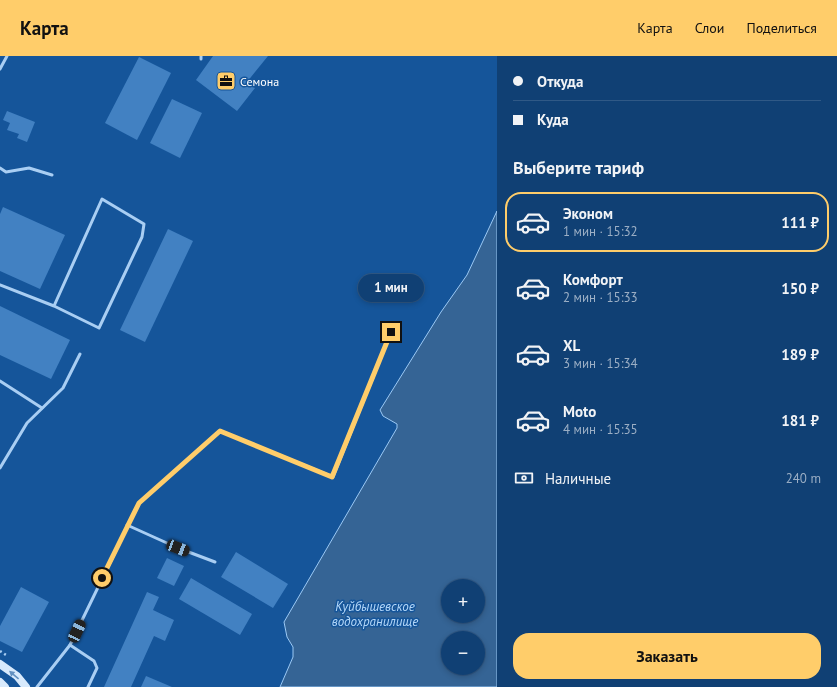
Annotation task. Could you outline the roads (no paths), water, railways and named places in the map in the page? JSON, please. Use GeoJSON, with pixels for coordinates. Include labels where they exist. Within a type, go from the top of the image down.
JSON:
{"type":"FeatureCollection","features":[{"type":"Feature","properties":{"kind":"main road"},"geometry":{"type":"LineString","coordinates":[[0,664],[17,676],[26,687]]}},
{"type":"Feature","properties":{"kind":"main road"},"geometry":{"type":"LineString","coordinates":[[0,682],[5,687]]}},
{"type":"Feature","properties":{"kind":"lane"},"geometry":{"type":"LineString","coordinates":[[0,69],[7,56]]}},
{"type":"Feature","properties":{"kind":"lane"},"geometry":{"type":"LineString","coordinates":[[0,168],[6,172],[29,168],[52,175]]}},
{"type":"Feature","properties":{"kind":"lane"},"geometry":{"type":"LineString","coordinates":[[0,285],[54,306],[99,328],[142,237],[144,224],[102,199],[54,306]]}},
{"type":"Feature","properties":{"kind":"lane"},"geometry":{"type":"LineString","coordinates":[[38,687],[70,645],[127,524],[139,503],[220,431],[332,477],[391,332]]}},
{"type":"Feature","properties":{"kind":"lane"},"geometry":{"type":"LineString","coordinates":[[0,468],[27,423],[63,388],[80,354]]}},
{"type":"Feature","properties":{"kind":"lane"},"geometry":{"type":"LineString","coordinates":[[0,381],[42,408]]}},
{"type":"Feature","properties":{"kind":"lane"},"geometry":{"type":"LineString","coordinates":[[127,524],[178,548],[215,562]]}},
{"type":"Feature","properties":{"kind":"lane"},"geometry":{"type":"LineString","coordinates":[[70,645],[94,661],[96,668],[88,687]]}},
{"type":"Feature","properties":{"kind":"water","name":"Куйбышевское водохранилище"},"geometry":{"type":"Polygon","coordinates":[[[497,211],[497,687],[280,687],[293,657],[293,647],[287,637],[284,622],[397,428],[397,424],[383,416],[380,410],[441,312],[467,275],[497,211]]]}},
{"type":"Feature","properties":{"kind":"place","name":"Семона"},"geometry":{"type":"Point","coordinates":[226,81]}}]}
